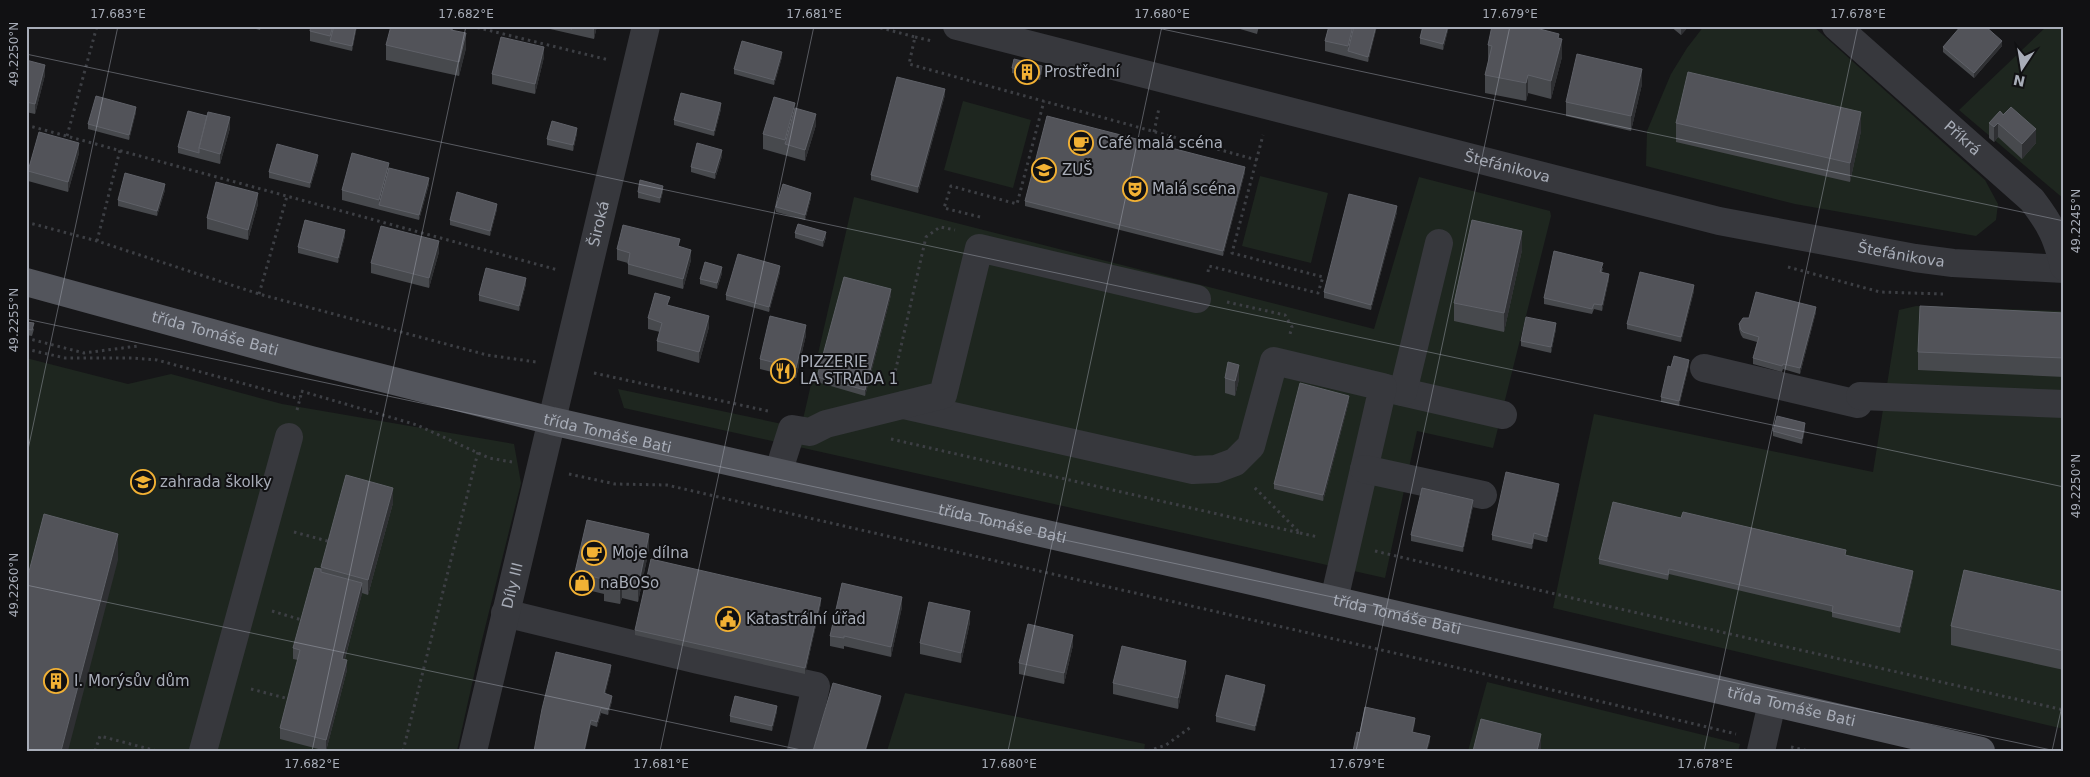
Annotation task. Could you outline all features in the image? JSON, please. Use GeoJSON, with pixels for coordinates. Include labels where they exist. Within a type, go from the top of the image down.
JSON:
{"type":"FeatureCollection","features":[{"type":"Feature","properties":{"kind":"main road","name":"třída Tomáše Bati"},"geometry":{"type":"LineString","coordinates":[[26,282],[312,360],[552,422],[1334,600],[1982,751]]}},
{"type":"Feature","properties":{"kind":"street","name":"Široká"},"geometry":{"type":"LineString","coordinates":[[552,422],[646,26]]}},
{"type":"Feature","properties":{"kind":"street","name":"Štefánikova"},"geometry":{"type":"LineString","coordinates":[[957,26],[1719,221],[1915,258],[1953,263],[2064,268]]}},
{"type":"Feature","properties":{"kind":"street","name":"Příkrá"},"geometry":{"type":"LineString","coordinates":[[1836,26],[2032,200],[2048,220],[2058,240],[2064,268]]}},
{"type":"Feature","properties":{"kind":"street"},"geometry":{"type":"LineString","coordinates":[[1334,600],[1364,469],[1393,390],[1439,243]]}},
{"type":"Feature","properties":{"kind":"street"},"geometry":{"type":"LineString","coordinates":[[778,473],[792,429],[810,432],[826,424],[943,395],[979,248],[1209,300]]}},
{"type":"Feature","properties":{"kind":"street"},"geometry":{"type":"LineString","coordinates":[[904,405],[1193,470],[1216,468],[1235,462],[1251,446],[1274,361],[1503,415]]}},
{"type":"Feature","properties":{"kind":"street"},"geometry":{"type":"LineString","coordinates":[[1704,368],[1859,400],[2064,404]]}},
{"type":"Feature","properties":{"kind":"street","name":"Díly III"},"geometry":{"type":"LineString","coordinates":[[472,751],[552,422]]}},
{"type":"Feature","properties":{"kind":"street"},"geometry":{"type":"LineString","coordinates":[[203,751],[289,437]]}},
{"type":"Feature","properties":{"kind":"street"},"geometry":{"type":"LineString","coordinates":[[1364,469],[1483,495]]}},
{"type":"Feature","properties":{"kind":"street"},"geometry":{"type":"LineString","coordinates":[[505,613],[688,658],[816,686],[802,751]]}},
{"type":"Feature","properties":{"kind":"street"},"geometry":{"type":"LineString","coordinates":[[1763,746],[1772,703]]}},
{"type":"Feature","properties":{"kind":"path"},"geometry":{"type":"LineString","coordinates":[[67,136],[97,26]]}},
{"type":"Feature","properties":{"kind":"path"},"geometry":{"type":"LineString","coordinates":[[471,26],[636,68]]}},
{"type":"Feature","properties":{"kind":"path"},"geometry":{"type":"LineString","coordinates":[[874,26],[915,37],[909,64],[1257,160]]}},
{"type":"Feature","properties":{"kind":"path"},"geometry":{"type":"LineString","coordinates":[[26,125],[585,277]]}},
{"type":"Feature","properties":{"kind":"path"},"geometry":{"type":"LineString","coordinates":[[1208,274],[1209,266],[1318,293],[1323,277],[1232,253],[1265,130]]}},
{"type":"Feature","properties":{"kind":"path"},"geometry":{"type":"LineString","coordinates":[[97,241],[120,150]]}},
{"type":"Feature","properties":{"kind":"path"},"geometry":{"type":"LineString","coordinates":[[259,294],[286,196]]}},
{"type":"Feature","properties":{"kind":"path"},"geometry":{"type":"LineString","coordinates":[[26,222],[97,241],[259,294],[487,355],[564,366],[777,413]]}},
{"type":"Feature","properties":{"kind":"path"},"geometry":{"type":"LineString","coordinates":[[1779,264],[1880,292],[1948,294]]}},
{"type":"Feature","properties":{"kind":"path"},"geometry":{"type":"LineString","coordinates":[[1209,300],[1285,315],[1292,327],[1283,364]]}},
{"type":"Feature","properties":{"kind":"path"},"geometry":{"type":"LineString","coordinates":[[26,338],[84,353],[135,345],[144,348]]}},
{"type":"Feature","properties":{"kind":"path"},"geometry":{"type":"LineString","coordinates":[[26,348],[65,358],[157,360],[300,399]]}},
{"type":"Feature","properties":{"kind":"path"},"geometry":{"type":"LineString","coordinates":[[293,389],[417,425],[489,458],[615,484],[667,485],[1218,614],[1520,681],[1763,746],[1808,751]]}},
{"type":"Feature","properties":{"kind":"path"},"geometry":{"type":"LineString","coordinates":[[884,438],[2064,710]]}},
{"type":"Feature","properties":{"kind":"path"},"geometry":{"type":"LineString","coordinates":[[403,751],[478,452]]}},
{"type":"Feature","properties":{"kind":"path"},"geometry":{"type":"LineString","coordinates":[[1249,481],[1300,533]]}},
{"type":"Feature","properties":{"kind":"path"},"geometry":{"type":"LineString","coordinates":[[265,525],[332,542]]}},
{"type":"Feature","properties":{"kind":"path"},"geometry":{"type":"LineString","coordinates":[[222,681],[289,699]]}},
{"type":"Feature","properties":{"kind":"path"},"geometry":{"type":"LineString","coordinates":[[1148,751],[1166,745],[1191,727]]}},
{"type":"Feature","properties":{"kind":"path"},"geometry":{"type":"LineString","coordinates":[[95,751],[100,736],[157,751]]}},
{"type":"Feature","properties":{"kind":"shaded area"},"geometry":{"type":"Polygon","coordinates":[[[1704,26],[1813,26],[1985,180],[1998,204],[1996,220],[1976,236],[1795,204],[1646,166],[1647,131],[1671,74],[1687,48],[1704,26]]]}},
{"type":"Feature","properties":{"kind":"shaded area"},"geometry":{"type":"Polygon","coordinates":[[[2047,26],[2064,26],[2064,199],[1959,110],[2047,26]]]}},
{"type":"Feature","properties":{"kind":"shaded area"},"geometry":{"type":"Polygon","coordinates":[[[963,101],[1031,120],[1013,188],[944,170],[963,101]]]}},
{"type":"Feature","properties":{"kind":"shaded area"},"geometry":{"type":"Polygon","coordinates":[[[1260,176],[1328,193],[1311,263],[1242,246],[1260,176]]]}},
{"type":"Feature","properties":{"kind":"shaded area"},"geometry":{"type":"Polygon","coordinates":[[[1419,177],[1550,211],[1551,216],[1493,448],[1417,431],[1385,578],[624,408],[618,389],[801,428],[854,197],[1374,329],[1419,177]]]}},
{"type":"Feature","properties":{"kind":"shaded area"},"geometry":{"type":"Polygon","coordinates":[[[1916,306],[2064,311],[2064,729],[1553,608],[1594,414],[1873,472],[1899,310],[1916,306]]]}},
{"type":"Feature","properties":{"kind":"shaded area"},"geometry":{"type":"Polygon","coordinates":[[[26,358],[128,384],[171,374],[282,404],[514,444],[521,483],[481,644],[457,751],[26,751],[26,358]]]}},
{"type":"Feature","properties":{"kind":"shaded area"},"geometry":{"type":"Polygon","coordinates":[[[1487,682],[1740,744],[1738,751],[1468,751],[1487,682]]]}},
{"type":"Feature","properties":{"kind":"shaded area"},"geometry":{"type":"Polygon","coordinates":[[[905,693],[1145,744],[1144,751],[887,751],[905,693]]]}},
{"type":"Feature","properties":{"kind":"building"},"geometry":{"type":"Polygon","coordinates":[[[311,26],[333,26],[330,36],[310,31],[311,26]]]}},
{"type":"Feature","properties":{"kind":"building"},"geometry":{"type":"Polygon","coordinates":[[[334,26],[356,26],[352,46],[330,41],[334,26]]]}},
{"type":"Feature","properties":{"kind":"building"},"geometry":{"type":"Polygon","coordinates":[[[391,26],[452,26],[451,30],[466,33],[459,62],[386,45],[391,26]]]}},
{"type":"Feature","properties":{"kind":"building"},"geometry":{"type":"Polygon","coordinates":[[[560,26],[572,26],[572,29],[560,26]]]}},
{"type":"Feature","properties":{"kind":"building"},"geometry":{"type":"Polygon","coordinates":[[[582,26],[594,26],[594,29],[582,26]]]}},
{"type":"Feature","properties":{"kind":"building"},"geometry":{"type":"Polygon","coordinates":[[[1329,26],[1353,26],[1348,46],[1325,41],[1329,26]]]}},
{"type":"Feature","properties":{"kind":"building"},"geometry":{"type":"Polygon","coordinates":[[[1354,26],[1376,26],[1368,57],[1348,51],[1354,26]]]}},
{"type":"Feature","properties":{"kind":"building"},"geometry":{"type":"Polygon","coordinates":[[[1423,26],[1448,26],[1443,44],[1420,38],[1423,26]]]}},
{"type":"Feature","properties":{"kind":"building"},"geometry":{"type":"Polygon","coordinates":[[[1492,26],[1528,26],[1559,34],[1558,38],[1562,39],[1551,81],[1528,75],[1526,83],[1485,75],[1492,46],[1488,45],[1492,26]]]}},
{"type":"Feature","properties":{"kind":"building"},"geometry":{"type":"Polygon","coordinates":[[[1961,26],[1985,26],[2002,41],[1974,73],[1943,47],[1961,26]]]}},
{"type":"Feature","properties":{"kind":"building"},"geometry":{"type":"Polygon","coordinates":[[[501,37],[544,47],[535,84],[492,74],[501,37]]]}},
{"type":"Feature","properties":{"kind":"building"},"geometry":{"type":"Polygon","coordinates":[[[742,41],[782,52],[774,80],[734,69],[742,41]]]}},
{"type":"Feature","properties":{"kind":"building"},"geometry":{"type":"Polygon","coordinates":[[[1577,54],[1642,69],[1631,116],[1566,102],[1577,54]]]}},
{"type":"Feature","properties":{"kind":"building"},"geometry":{"type":"Polygon","coordinates":[[[1014,59],[1042,66],[1040,75],[1012,68],[1014,59]]]}},
{"type":"Feature","properties":{"kind":"building"},"geometry":{"type":"Polygon","coordinates":[[[26,60],[45,65],[35,104],[26,102],[26,60]]]}},
{"type":"Feature","properties":{"kind":"building"},"geometry":{"type":"Polygon","coordinates":[[[1688,72],[1861,112],[1850,163],[1676,123],[1688,72]]]}},
{"type":"Feature","properties":{"kind":"building"},"geometry":{"type":"Polygon","coordinates":[[[897,77],[945,89],[918,187],[871,175],[897,77]]]}},
{"type":"Feature","properties":{"kind":"building"},"geometry":{"type":"Polygon","coordinates":[[[681,93],[721,103],[714,131],[674,120],[681,93]]]}},
{"type":"Feature","properties":{"kind":"building"},"geometry":{"type":"Polygon","coordinates":[[[96,96],[136,107],[129,135],[88,124],[96,96]]]}},
{"type":"Feature","properties":{"kind":"building"},"geometry":{"type":"Polygon","coordinates":[[[774,97],[795,103],[785,140],[763,134],[774,97]]]}},
{"type":"Feature","properties":{"kind":"building"},"geometry":{"type":"Polygon","coordinates":[[[2011,107],[2036,129],[2022,144],[1998,123],[1994,127],[1989,123],[2000,111],[2003,115],[2011,107]]]}},
{"type":"Feature","properties":{"kind":"building"},"geometry":{"type":"Polygon","coordinates":[[[795,108],[816,114],[805,150],[785,144],[795,108]]]}},
{"type":"Feature","properties":{"kind":"building"},"geometry":{"type":"Polygon","coordinates":[[[188,111],[207,116],[199,153],[178,147],[188,111]]]}},
{"type":"Feature","properties":{"kind":"building"},"geometry":{"type":"Polygon","coordinates":[[[208,112],[230,117],[220,154],[199,148],[208,112]]]}},
{"type":"Feature","properties":{"kind":"building","name":"Malá scéna"},"geometry":{"type":"Polygon","coordinates":[[[1047,116],[1245,167],[1223,251],[1025,201],[1047,116]]]}},
{"type":"Feature","properties":{"kind":"building"},"geometry":{"type":"Polygon","coordinates":[[[552,121],[577,128],[573,145],[547,139],[552,121]]]}},
{"type":"Feature","properties":{"kind":"building"},"geometry":{"type":"Polygon","coordinates":[[[39,132],[79,143],[68,182],[28,171],[39,132]]]}},
{"type":"Feature","properties":{"kind":"building"},"geometry":{"type":"Polygon","coordinates":[[[697,143],[722,150],[715,173],[691,167],[697,143]]]}},
{"type":"Feature","properties":{"kind":"building"},"geometry":{"type":"Polygon","coordinates":[[[277,144],[318,155],[310,183],[269,172],[277,144]]]}},
{"type":"Feature","properties":{"kind":"building"},"geometry":{"type":"Polygon","coordinates":[[[352,153],[389,163],[379,200],[342,190],[352,153]]]}},
{"type":"Feature","properties":{"kind":"building"},"geometry":{"type":"Polygon","coordinates":[[[389,168],[429,178],[419,215],[379,205],[389,168]]]}},
{"type":"Feature","properties":{"kind":"building"},"geometry":{"type":"Polygon","coordinates":[[[125,173],[165,184],[157,211],[118,200],[125,173]]]}},
{"type":"Feature","properties":{"kind":"building"},"geometry":{"type":"Polygon","coordinates":[[[640,180],[663,186],[660,198],[638,192],[640,180]]]}},
{"type":"Feature","properties":{"kind":"building"},"geometry":{"type":"Polygon","coordinates":[[[216,182],[258,193],[248,230],[207,218],[216,182]]]}},
{"type":"Feature","properties":{"kind":"building"},"geometry":{"type":"Polygon","coordinates":[[[783,184],[811,193],[805,215],[776,207],[783,184]]]}},
{"type":"Feature","properties":{"kind":"building"},"geometry":{"type":"Polygon","coordinates":[[[457,192],[497,204],[490,231],[450,220],[457,192]]]}},
{"type":"Feature","properties":{"kind":"building"},"geometry":{"type":"Polygon","coordinates":[[[1349,194],[1397,206],[1371,305],[1324,292],[1349,194]]]}},
{"type":"Feature","properties":{"kind":"building"},"geometry":{"type":"Polygon","coordinates":[[[305,220],[345,230],[338,258],[298,247],[305,220]]]}},
{"type":"Feature","properties":{"kind":"building"},"geometry":{"type":"Polygon","coordinates":[[[1472,220],[1522,231],[1504,313],[1454,303],[1472,220]]]}},
{"type":"Feature","properties":{"kind":"building"},"geometry":{"type":"Polygon","coordinates":[[[798,224],[826,232],[823,241],[795,233],[798,224]]]}},
{"type":"Feature","properties":{"kind":"building"},"geometry":{"type":"Polygon","coordinates":[[[623,225],[680,239],[678,246],[691,250],[683,279],[628,264],[630,253],[617,249],[623,225]]]}},
{"type":"Feature","properties":{"kind":"building"},"geometry":{"type":"Polygon","coordinates":[[[381,226],[439,241],[429,278],[371,263],[381,226]]]}},
{"type":"Feature","properties":{"kind":"building"},"geometry":{"type":"Polygon","coordinates":[[[1554,251],[1603,263],[1600,272],[1609,274],[1602,305],[1594,304],[1592,309],[1544,298],[1554,251]]]}},
{"type":"Feature","properties":{"kind":"building"},"geometry":{"type":"Polygon","coordinates":[[[738,254],[780,266],[769,307],[726,295],[738,254]]]}},
{"type":"Feature","properties":{"kind":"building"},"geometry":{"type":"Polygon","coordinates":[[[705,262],[722,267],[717,283],[700,279],[705,262]]]}},
{"type":"Feature","properties":{"kind":"building"},"geometry":{"type":"Polygon","coordinates":[[[486,268],[526,278],[519,306],[479,295],[486,268]]]}},
{"type":"Feature","properties":{"kind":"building"},"geometry":{"type":"Polygon","coordinates":[[[1640,272],[1694,285],[1681,337],[1627,324],[1640,272]]]}},
{"type":"Feature","properties":{"kind":"building"},"geometry":{"type":"Polygon","coordinates":[[[844,277],[891,289],[865,390],[817,377],[844,277]]]}},
{"type":"Feature","properties":{"kind":"building"},"geometry":{"type":"Polygon","coordinates":[[[1756,292],[1816,307],[1800,368],[1783,364],[1782,366],[1753,358],[1759,337],[1743,332],[1739,324],[1743,318],[1749,318],[1756,292]]]}},
{"type":"Feature","properties":{"kind":"building"},"geometry":{"type":"Polygon","coordinates":[[[655,293],[670,297],[667,305],[709,316],[699,352],[657,341],[662,323],[648,318],[655,293]]]}},
{"type":"Feature","properties":{"kind":"building"},"geometry":{"type":"Polygon","coordinates":[[[1920,306],[2064,313],[2064,358],[1918,352],[1920,306]]]}},
{"type":"Feature","properties":{"kind":"building"},"geometry":{"type":"Polygon","coordinates":[[[770,316],[806,325],[796,368],[760,359],[770,316]]]}},
{"type":"Feature","properties":{"kind":"building"},"geometry":{"type":"Polygon","coordinates":[[[1526,317],[1556,323],[1551,347],[1521,341],[1526,317]]]}},
{"type":"Feature","properties":{"kind":"building"},"geometry":{"type":"Polygon","coordinates":[[[26,322],[34,323],[32,330],[26,329],[26,322]]]}},
{"type":"Feature","properties":{"kind":"building"},"geometry":{"type":"Polygon","coordinates":[[[1674,356],[1689,360],[1679,401],[1661,397],[1668,366],[1671,367],[1674,356]]]}},
{"type":"Feature","properties":{"kind":"building"},"geometry":{"type":"Polygon","coordinates":[[[1228,362],[1239,365],[1235,381],[1225,378],[1228,362]]]}},
{"type":"Feature","properties":{"kind":"building"},"geometry":{"type":"Polygon","coordinates":[[[1300,383],[1349,396],[1323,495],[1274,484],[1300,383]]]}},
{"type":"Feature","properties":{"kind":"building"},"geometry":{"type":"Polygon","coordinates":[[[1777,416],[1805,423],[1802,439],[1773,431],[1777,416]]]}},
{"type":"Feature","properties":{"kind":"building"},"geometry":{"type":"Polygon","coordinates":[[[1506,472],[1559,484],[1547,537],[1534,533],[1532,544],[1492,535],[1506,472]]]}},
{"type":"Feature","properties":{"kind":"building"},"geometry":{"type":"Polygon","coordinates":[[[346,475],[393,488],[368,580],[321,567],[346,475]]]}},
{"type":"Feature","properties":{"kind":"building"},"geometry":{"type":"Polygon","coordinates":[[[1422,488],[1473,500],[1463,547],[1411,535],[1422,488]]]}},
{"type":"Feature","properties":{"kind":"building"},"geometry":{"type":"Polygon","coordinates":[[[1613,502],[1681,518],[1683,512],[1846,550],[1845,555],[1913,571],[1900,627],[1832,612],[1833,606],[1669,569],[1668,575],[1599,559],[1613,502]]]}},
{"type":"Feature","properties":{"kind":"building","name":"I. Morýsův dům"},"geometry":{"type":"Polygon","coordinates":[[[44,514],[118,534],[61,751],[26,751],[26,583],[44,514]]]}},
{"type":"Feature","properties":{"kind":"building"},"geometry":{"type":"Polygon","coordinates":[[[587,520],[649,534],[638,587],[622,584],[620,590],[604,586],[606,580],[575,572],[587,520]]]}},
{"type":"Feature","properties":{"kind":"building","name":"Katastrální úřad"},"geometry":{"type":"Polygon","coordinates":[[[651,559],[821,598],[805,668],[635,630],[651,559]]]}},
{"type":"Feature","properties":{"kind":"building"},"geometry":{"type":"Polygon","coordinates":[[[315,568],[321,569],[321,572],[362,583],[342,659],[347,660],[326,740],[280,728],[300,650],[293,648],[315,568]]]}},
{"type":"Feature","properties":{"kind":"building"},"geometry":{"type":"Polygon","coordinates":[[[1964,570],[2064,592],[2064,651],[1951,626],[1964,570]]]}},
{"type":"Feature","properties":{"kind":"building"},"geometry":{"type":"Polygon","coordinates":[[[842,583],[902,597],[891,647],[844,636],[844,638],[830,636],[842,583]]]}},
{"type":"Feature","properties":{"kind":"building"},"geometry":{"type":"Polygon","coordinates":[[[929,602],[970,611],[961,653],[920,643],[929,602]]]}},
{"type":"Feature","properties":{"kind":"building"},"geometry":{"type":"Polygon","coordinates":[[[1028,624],[1073,635],[1064,673],[1019,663],[1028,624]]]}},
{"type":"Feature","properties":{"kind":"building"},"geometry":{"type":"Polygon","coordinates":[[[1122,646],[1186,661],[1178,698],[1113,683],[1122,646]]]}},
{"type":"Feature","properties":{"kind":"building"},"geometry":{"type":"Polygon","coordinates":[[[556,652],[611,665],[604,693],[612,696],[608,710],[601,708],[597,722],[591,720],[584,751],[534,751],[556,652]]]}},
{"type":"Feature","properties":{"kind":"building"},"geometry":{"type":"Polygon","coordinates":[[[1226,675],[1265,685],[1255,726],[1216,716],[1226,675]]]}},
{"type":"Feature","properties":{"kind":"building"},"geometry":{"type":"Polygon","coordinates":[[[833,683],[881,696],[865,751],[813,751],[833,683]]]}},
{"type":"Feature","properties":{"kind":"building"},"geometry":{"type":"Polygon","coordinates":[[[735,696],[777,706],[772,726],[730,716],[735,696]]]}},
{"type":"Feature","properties":{"kind":"building"},"geometry":{"type":"Polygon","coordinates":[[[1365,707],[1415,718],[1412,732],[1430,736],[1426,751],[1353,751],[1357,732],[1360,733],[1365,707]]]}},
{"type":"Feature","properties":{"kind":"building"},"geometry":{"type":"Polygon","coordinates":[[[1481,719],[1541,734],[1537,751],[1473,751],[1481,719]]]}},
{"type":"Feature","properties":{"kind":"place","name":"Prostřední"},"geometry":{"type":"Point","coordinates":[1027,72]}},
{"type":"Feature","properties":{"kind":"place","name":"Café malá scéna"},"geometry":{"type":"Point","coordinates":[1081,143]}},
{"type":"Feature","properties":{"kind":"place","name":"ZUŠ"},"geometry":{"type":"Point","coordinates":[1044,170]}},
{"type":"Feature","properties":{"kind":"place","name":"Malá scéna"},"geometry":{"type":"Point","coordinates":[1135,189]}},
{"type":"Feature","properties":{"kind":"place","name":"PIZZERIE LA STRADA 1"},"geometry":{"type":"Point","coordinates":[783,371]}},
{"type":"Feature","properties":{"kind":"place","name":"zahrada školky"},"geometry":{"type":"Point","coordinates":[143,482]}},
{"type":"Feature","properties":{"kind":"place","name":"Moje dílna"},"geometry":{"type":"Point","coordinates":[594,553]}},
{"type":"Feature","properties":{"kind":"place","name":"naBOSo"},"geometry":{"type":"Point","coordinates":[582,583]}},
{"type":"Feature","properties":{"kind":"place","name":"Katastrální úřad"},"geometry":{"type":"Point","coordinates":[728,619]}},
{"type":"Feature","properties":{"kind":"place","name":"I. Morýsův dům"},"geometry":{"type":"Point","coordinates":[56,681]}}]}
